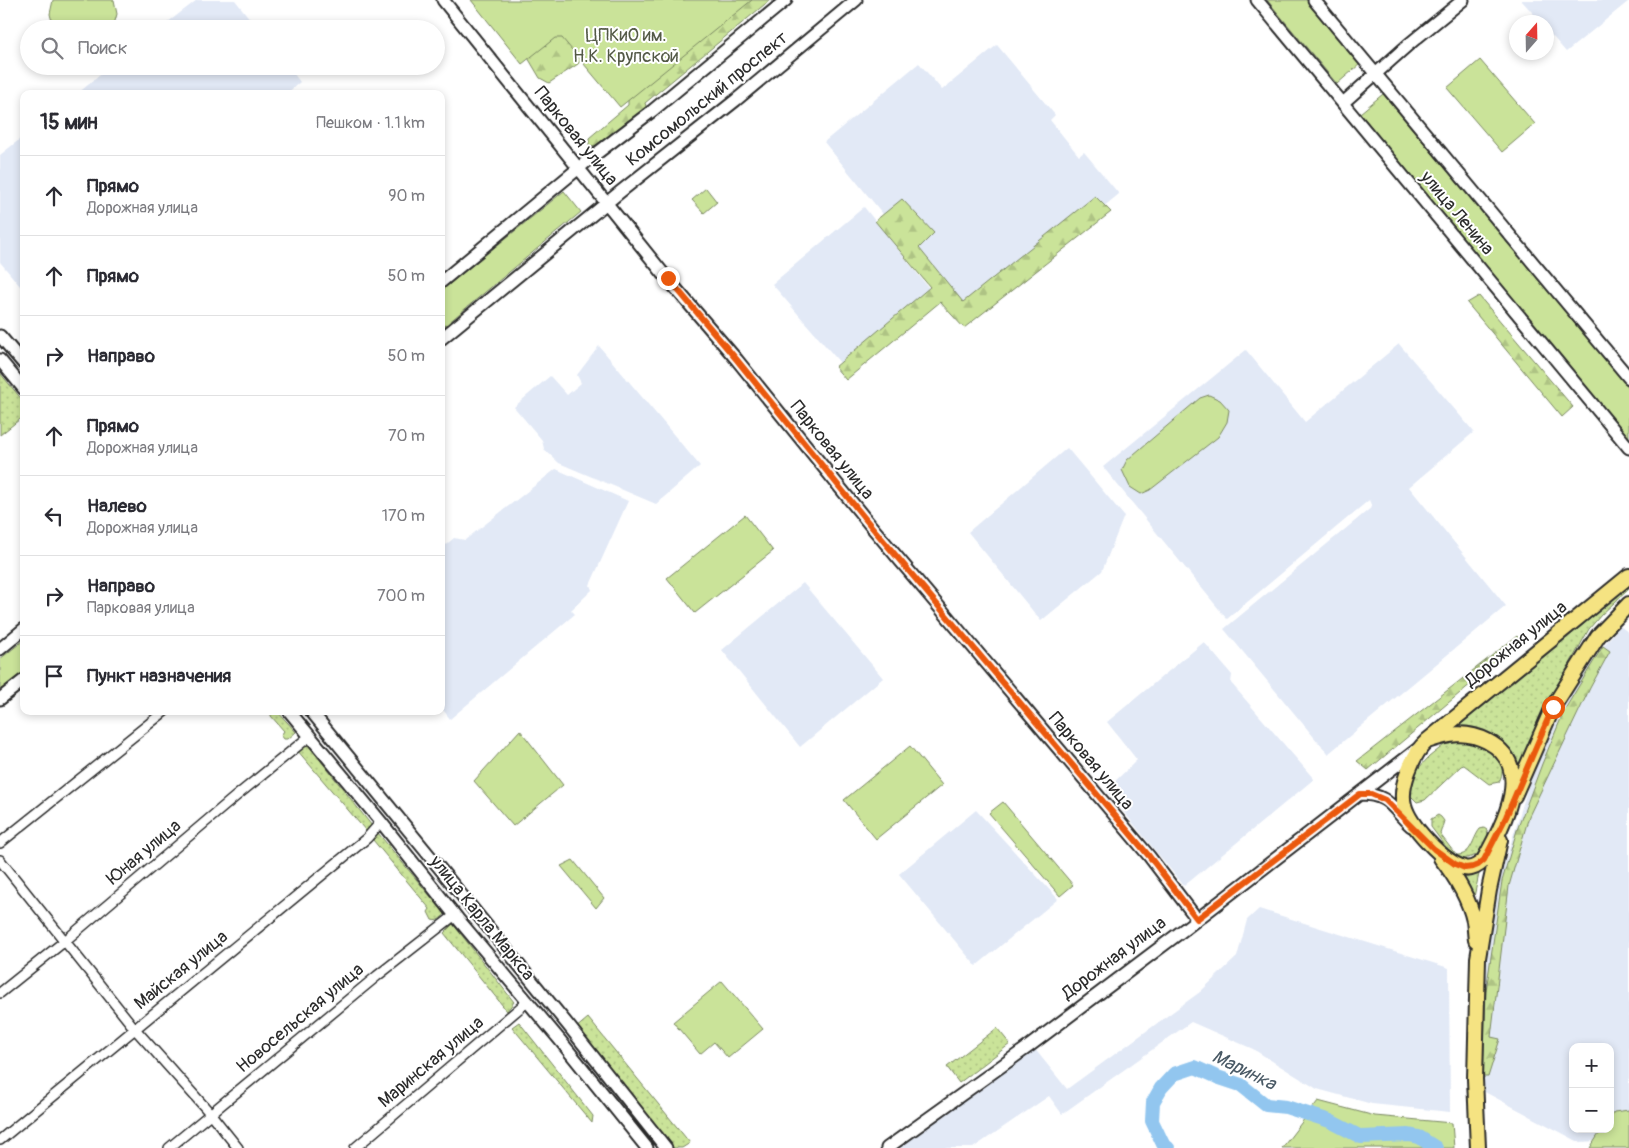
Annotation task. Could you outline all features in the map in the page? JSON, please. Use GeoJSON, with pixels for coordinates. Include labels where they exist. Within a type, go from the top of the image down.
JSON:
{"type":"FeatureCollection","features":[{"type":"Feature","properties":{"kind":"main road","name":"Парковая улица"},"geometry":{"type":"LineString","coordinates":[[442,0],[866,520],[1149,856],[1197,919]]}},
{"type":"Feature","properties":{"kind":"main road","name":"Комсомольский проспект"},"geometry":{"type":"LineString","coordinates":[[445,279],[786,0]]}},
{"type":"Feature","properties":{"kind":"main road","name":"Комсомольский проспект"},"geometry":{"type":"LineString","coordinates":[[445,336],[606,202],[736,100],[856,0]]}},
{"type":"Feature","properties":{"kind":"main road","name":"улица Ленина"},"geometry":{"type":"LineString","coordinates":[[1257,0],[1629,448]]}},
{"type":"Feature","properties":{"kind":"main road","name":"улица Ленина"},"geometry":{"type":"LineString","coordinates":[[1314,0],[1629,378]]}},
{"type":"Feature","properties":{"kind":"main road"},"geometry":{"type":"LineString","coordinates":[[1343,103],[1374,74],[1463,0]]}},
{"type":"Feature","properties":{"kind":"main road"},"geometry":{"type":"LineString","coordinates":[[0,336],[20,359]]}},
{"type":"Feature","properties":{"kind":"main road"},"geometry":{"type":"LineString","coordinates":[[0,360],[20,384]]}},
{"type":"Feature","properties":{"kind":"main road","name":"Дорожная улица"},"geometry":{"type":"LineString","coordinates":[[887,1148],[1028,1047],[1360,794],[1629,576]]}},
{"type":"Feature","properties":{"kind":"main road"},"geometry":{"type":"LineString","coordinates":[[1434,849],[1455,864],[1465,868],[1478,865],[1484,860],[1507,814],[1553,707],[1598,636],[1629,604]]}},
{"type":"Feature","properties":{"kind":"main road"},"geometry":{"type":"LineString","coordinates":[[0,649],[20,632]]}},
{"type":"Feature","properties":{"kind":"main road"},"geometry":{"type":"LineString","coordinates":[[0,699],[20,683]]}},
{"type":"Feature","properties":{"kind":"main road","name":"улица Карла Маркса"},"geometry":{"type":"LineString","coordinates":[[292,715],[647,1148]]}},
{"type":"Feature","properties":{"kind":"main road","name":"улица Карла Маркса"},"geometry":{"type":"LineString","coordinates":[[314,715],[509,952],[666,1148]]}},
{"type":"Feature","properties":{"kind":"main road"},"geometry":{"type":"LineString","coordinates":[[1424,838],[1408,814],[1404,804],[1404,786],[1412,763],[1424,743],[1452,734],[1462,733],[1484,739],[1502,751],[1512,770],[1511,791],[1489,890],[1478,958]]}},
{"type":"Feature","properties":{"kind":"main road"},"geometry":{"type":"LineString","coordinates":[[1360,794],[1371,794],[1385,800],[1424,838],[1450,870],[1471,912],[1474,921],[1478,958],[1475,1079],[1478,1148]]}},
{"type":"Feature","properties":{"kind":"main road"},"geometry":{"type":"LineString","coordinates":[[494,963],[509,952]]}},
{"type":"Feature","properties":{"kind":"street"},"geometry":{"type":"LineString","coordinates":[[0,843],[159,715]]}},
{"type":"Feature","properties":{"kind":"street","name":"Юная улица"},"geometry":{"type":"LineString","coordinates":[[0,993],[66,940],[235,796],[310,736]]}},
{"type":"Feature","properties":{"kind":"street","name":"Майская улица"},"geometry":{"type":"LineString","coordinates":[[0,1140],[367,838],[381,822]]}},
{"type":"Feature","properties":{"kind":"street"},"geometry":{"type":"LineString","coordinates":[[0,860],[66,940],[135,1029],[238,1148]]}},
{"type":"Feature","properties":{"kind":"street","name":"Новосельская улица"},"geometry":{"type":"LineString","coordinates":[[169,1148],[377,976],[455,915]]}},
{"type":"Feature","properties":{"kind":"street","name":"Маринская улица"},"geometry":{"type":"LineString","coordinates":[[354,1148],[366,1144],[528,1002]]}},
{"type":"Feature","properties":{"kind":"shaded area"},"geometry":{"type":"Polygon","coordinates":[[[197,0],[235,0],[251,20],[171,20],[197,0]]]}},
{"type":"Feature","properties":{"kind":"shaded area"},"geometry":{"type":"Polygon","coordinates":[[[1521,0],[1629,0],[1566,52],[1554,38],[1554,15],[1535,15],[1521,0]]]}},
{"type":"Feature","properties":{"kind":"shaded area"},"geometry":{"type":"Polygon","coordinates":[[[997,45],[1055,115],[1050,120],[1079,156],[1084,152],[1119,194],[968,318],[824,142],[919,63],[942,90],[997,45]]]}},
{"type":"Feature","properties":{"kind":"shaded area"},"geometry":{"type":"Polygon","coordinates":[[[100,75],[295,75],[300,82],[291,90],[82,90],[100,75]]]}},
{"type":"Feature","properties":{"kind":"shaded area"},"geometry":{"type":"Polygon","coordinates":[[[20,139],[20,286],[0,262],[0,155],[20,139]]]}},
{"type":"Feature","properties":{"kind":"shaded area"},"geometry":{"type":"Polygon","coordinates":[[[864,207],[940,302],[848,372],[772,284],[864,207]]]}},
{"type":"Feature","properties":{"kind":"shaded area"},"geometry":{"type":"Polygon","coordinates":[[[1399,344],[1474,432],[1409,487],[1506,606],[1328,754],[1224,629],[1372,507],[1369,500],[1227,619],[1103,467],[1246,350],[1305,422],[1399,344]]]}},
{"type":"Feature","properties":{"kind":"shaded area"},"geometry":{"type":"Polygon","coordinates":[[[599,346],[700,466],[656,504],[559,463],[544,449],[542,440],[514,407],[550,376],[567,395],[581,383],[577,375],[599,346]]]}},
{"type":"Feature","properties":{"kind":"shaded area"},"geometry":{"type":"Polygon","coordinates":[[[1067,448],[1124,516],[1102,571],[1041,621],[968,532],[1067,448]]]}},
{"type":"Feature","properties":{"kind":"shaded area"},"geometry":{"type":"Polygon","coordinates":[[[556,469],[628,501],[590,585],[592,590],[571,610],[575,614],[450,719],[445,712],[445,546],[454,538],[465,540],[556,469]]]}},
{"type":"Feature","properties":{"kind":"shaded area"},"geometry":{"type":"Polygon","coordinates":[[[803,583],[883,678],[800,747],[722,650],[803,583]]]}},
{"type":"Feature","properties":{"kind":"shaded area"},"geometry":{"type":"Polygon","coordinates":[[[1620,626],[1629,633],[1629,1139],[1579,1142],[1481,1090],[1480,1004],[1496,891],[1534,768],[1582,672],[1620,626]]]}},
{"type":"Feature","properties":{"kind":"shaded area"},"geometry":{"type":"Polygon","coordinates":[[[1204,642],[1232,675],[1231,683],[1314,779],[1184,886],[1106,790],[1137,760],[1107,722],[1204,642]]]}},
{"type":"Feature","properties":{"kind":"shaded area"},"geometry":{"type":"Polygon","coordinates":[[[976,810],[1058,899],[976,966],[899,874],[976,810]]]}},
{"type":"Feature","properties":{"kind":"shaded area"},"geometry":{"type":"Polygon","coordinates":[[[1259,909],[1449,968],[1450,1112],[1372,1104],[1317,1089],[1253,1049],[1191,1022],[1062,1114],[1049,1096],[973,1148],[895,1148],[1034,1048],[1067,1089],[1200,992],[1237,957],[1247,920],[1259,909]]]}},
{"type":"Feature","properties":{"kind":"green space"},"geometry":{"type":"Polygon","coordinates":[[[53,0],[114,0],[117,14],[115,20],[52,20],[50,14],[53,0]]]}},
{"type":"Feature","properties":{"kind":"green space","name":"ЦПКиО им. Н.К. Крупской"},"geometry":{"type":"Polygon","coordinates":[[[471,0],[752,0],[620,107],[562,38],[555,38],[522,64],[471,0]]]}},
{"type":"Feature","properties":{"kind":"green space"},"geometry":{"type":"Polygon","coordinates":[[[733,0],[770,0],[645,103],[647,109],[598,145],[589,146],[589,138],[628,105],[628,94],[733,0]]]}},
{"type":"Feature","properties":{"kind":"green space"},"geometry":{"type":"Polygon","coordinates":[[[1267,0],[1307,0],[1360,64],[1337,84],[1267,0]]]}},
{"type":"Feature","properties":{"kind":"green space"},"geometry":{"type":"Polygon","coordinates":[[[600,26],[578,64],[549,83],[540,78],[524,51],[542,29],[600,26]]]}},
{"type":"Feature","properties":{"kind":"green space"},"geometry":{"type":"Polygon","coordinates":[[[1480,60],[1535,124],[1502,152],[1447,88],[1480,60]]]}},
{"type":"Feature","properties":{"kind":"green space"},"geometry":{"type":"Polygon","coordinates":[[[1383,94],[1629,388],[1629,441],[1360,113],[1383,94]]]}},
{"type":"Feature","properties":{"kind":"green space"},"geometry":{"type":"Polygon","coordinates":[[[706,188],[717,202],[704,213],[692,200],[706,188]]]}},
{"type":"Feature","properties":{"kind":"green space"},"geometry":{"type":"Polygon","coordinates":[[[564,191],[581,212],[445,326],[445,288],[564,191]]]}},
{"type":"Feature","properties":{"kind":"green space"},"geometry":{"type":"Polygon","coordinates":[[[1095,196],[1111,212],[964,328],[940,302],[846,380],[835,367],[930,287],[875,221],[902,199],[934,233],[919,248],[963,302],[1095,196]]]}},
{"type":"Feature","properties":{"kind":"green space"},"geometry":{"type":"Polygon","coordinates":[[[1479,296],[1573,407],[1562,417],[1467,303],[1479,296]]]}},
{"type":"Feature","properties":{"kind":"green space"},"geometry":{"type":"Polygon","coordinates":[[[0,373],[20,397],[20,419],[0,435],[0,373]]]}},
{"type":"Feature","properties":{"kind":"green space"},"geometry":{"type":"Polygon","coordinates":[[[1209,395],[1220,400],[1229,410],[1227,422],[1218,437],[1150,490],[1141,494],[1130,487],[1122,470],[1127,460],[1200,398],[1209,395]]]}},
{"type":"Feature","properties":{"kind":"green space"},"geometry":{"type":"Polygon","coordinates":[[[745,515],[773,551],[695,613],[667,578],[745,515]]]}},
{"type":"Feature","properties":{"kind":"green space"},"geometry":{"type":"Polygon","coordinates":[[[1629,584],[1629,589],[1589,629],[1556,689],[1520,770],[1517,760],[1511,751],[1497,737],[1489,732],[1469,726],[1459,726],[1578,629],[1629,584]]]}},
{"type":"Feature","properties":{"kind":"green space"},"geometry":{"type":"Polygon","coordinates":[[[1517,636],[1521,642],[1368,770],[1357,761],[1517,636]]]}},
{"type":"Feature","properties":{"kind":"green space"},"geometry":{"type":"Polygon","coordinates":[[[20,643],[20,675],[0,691],[0,659],[20,643]]]}},
{"type":"Feature","properties":{"kind":"green space"},"geometry":{"type":"Polygon","coordinates":[[[1603,646],[1610,651],[1590,688],[1529,816],[1509,886],[1491,1037],[1500,1039],[1488,1077],[1483,1077],[1486,991],[1502,881],[1517,830],[1565,709],[1603,646]]]}},
{"type":"Feature","properties":{"kind":"green space"},"geometry":{"type":"Polygon","coordinates":[[[281,715],[296,732],[288,739],[284,739],[281,735],[284,731],[271,716],[281,715]]]}},
{"type":"Feature","properties":{"kind":"green space"},"geometry":{"type":"Polygon","coordinates":[[[520,730],[563,785],[513,826],[474,781],[520,730]]]}},
{"type":"Feature","properties":{"kind":"green space"},"geometry":{"type":"Polygon","coordinates":[[[1463,741],[1479,742],[1496,753],[1502,769],[1499,782],[1489,784],[1464,765],[1425,800],[1417,802],[1411,796],[1409,784],[1414,773],[1444,745],[1463,741]]]}},
{"type":"Feature","properties":{"kind":"green space"},"geometry":{"type":"Polygon","coordinates":[[[306,742],[372,826],[366,831],[297,750],[306,742]]]}},
{"type":"Feature","properties":{"kind":"green space"},"geometry":{"type":"Polygon","coordinates":[[[910,746],[942,785],[876,839],[844,800],[910,746]]]}},
{"type":"Feature","properties":{"kind":"green space"},"geometry":{"type":"Polygon","coordinates":[[[1003,802],[1073,885],[1060,896],[989,813],[1003,802]]]}},
{"type":"Feature","properties":{"kind":"green space"},"geometry":{"type":"Polygon","coordinates":[[[1438,815],[1444,821],[1440,834],[1456,855],[1461,855],[1469,850],[1477,833],[1480,829],[1484,828],[1487,830],[1488,837],[1484,849],[1474,856],[1455,859],[1431,827],[1431,819],[1438,815]]]}},
{"type":"Feature","properties":{"kind":"green space"},"geometry":{"type":"Polygon","coordinates":[[[378,833],[445,914],[439,919],[432,920],[428,912],[430,909],[373,840],[378,833]]]}},
{"type":"Feature","properties":{"kind":"green space"},"geometry":{"type":"Polygon","coordinates":[[[573,860],[604,898],[596,908],[561,866],[573,860]]]}},
{"type":"Feature","properties":{"kind":"green space"},"geometry":{"type":"Polygon","coordinates":[[[1479,874],[1474,897],[1462,878],[1479,874]]]}},
{"type":"Feature","properties":{"kind":"green space"},"geometry":{"type":"Polygon","coordinates":[[[453,924],[514,1002],[507,1011],[444,933],[453,924]]]}},
{"type":"Feature","properties":{"kind":"green space"},"geometry":{"type":"Polygon","coordinates":[[[722,981],[763,1029],[728,1058],[714,1042],[700,1054],[673,1022],[722,981]]]}},
{"type":"Feature","properties":{"kind":"green space"},"geometry":{"type":"Polygon","coordinates":[[[588,1018],[690,1143],[682,1148],[672,1148],[575,1029],[588,1018]]]}},
{"type":"Feature","properties":{"kind":"green space"},"geometry":{"type":"Polygon","coordinates":[[[519,1022],[593,1116],[592,1123],[512,1027],[519,1022]]]}},
{"type":"Feature","properties":{"kind":"green space"},"geometry":{"type":"Polygon","coordinates":[[[997,1028],[1010,1044],[959,1083],[947,1067],[997,1028]]]}},
{"type":"Feature","properties":{"kind":"green space"},"geometry":{"type":"Polygon","coordinates":[[[1318,1101],[1375,1116],[1452,1123],[1454,1148],[1282,1148],[1318,1101]]]}},
{"type":"Feature","properties":{"kind":"green space"},"geometry":{"type":"Polygon","coordinates":[[[1629,1110],[1629,1148],[1590,1148],[1599,1133],[1614,1133],[1614,1112],[1629,1110]]]}},
{"type":"Feature","properties":{"kind":"waterway","name":"Маринка"},"geometry":{"type":"LineString","coordinates":[[1168,1148],[1163,1144],[1152,1121],[1153,1102],[1161,1088],[1174,1074],[1195,1067],[1241,1085],[1266,1105],[1286,1107],[1330,1121],[1361,1137],[1409,1135],[1419,1137],[1436,1148]]}},
{"type":"Feature","properties":{"kind":"route"},"geometry":{"type":"LineString","coordinates":[[668,278],[871,526],[1149,856],[1197,919],[1360,794],[1371,794],[1391,804],[1434,849],[1455,864],[1465,868],[1478,865],[1484,860],[1506,817],[1553,707]]}}]}
